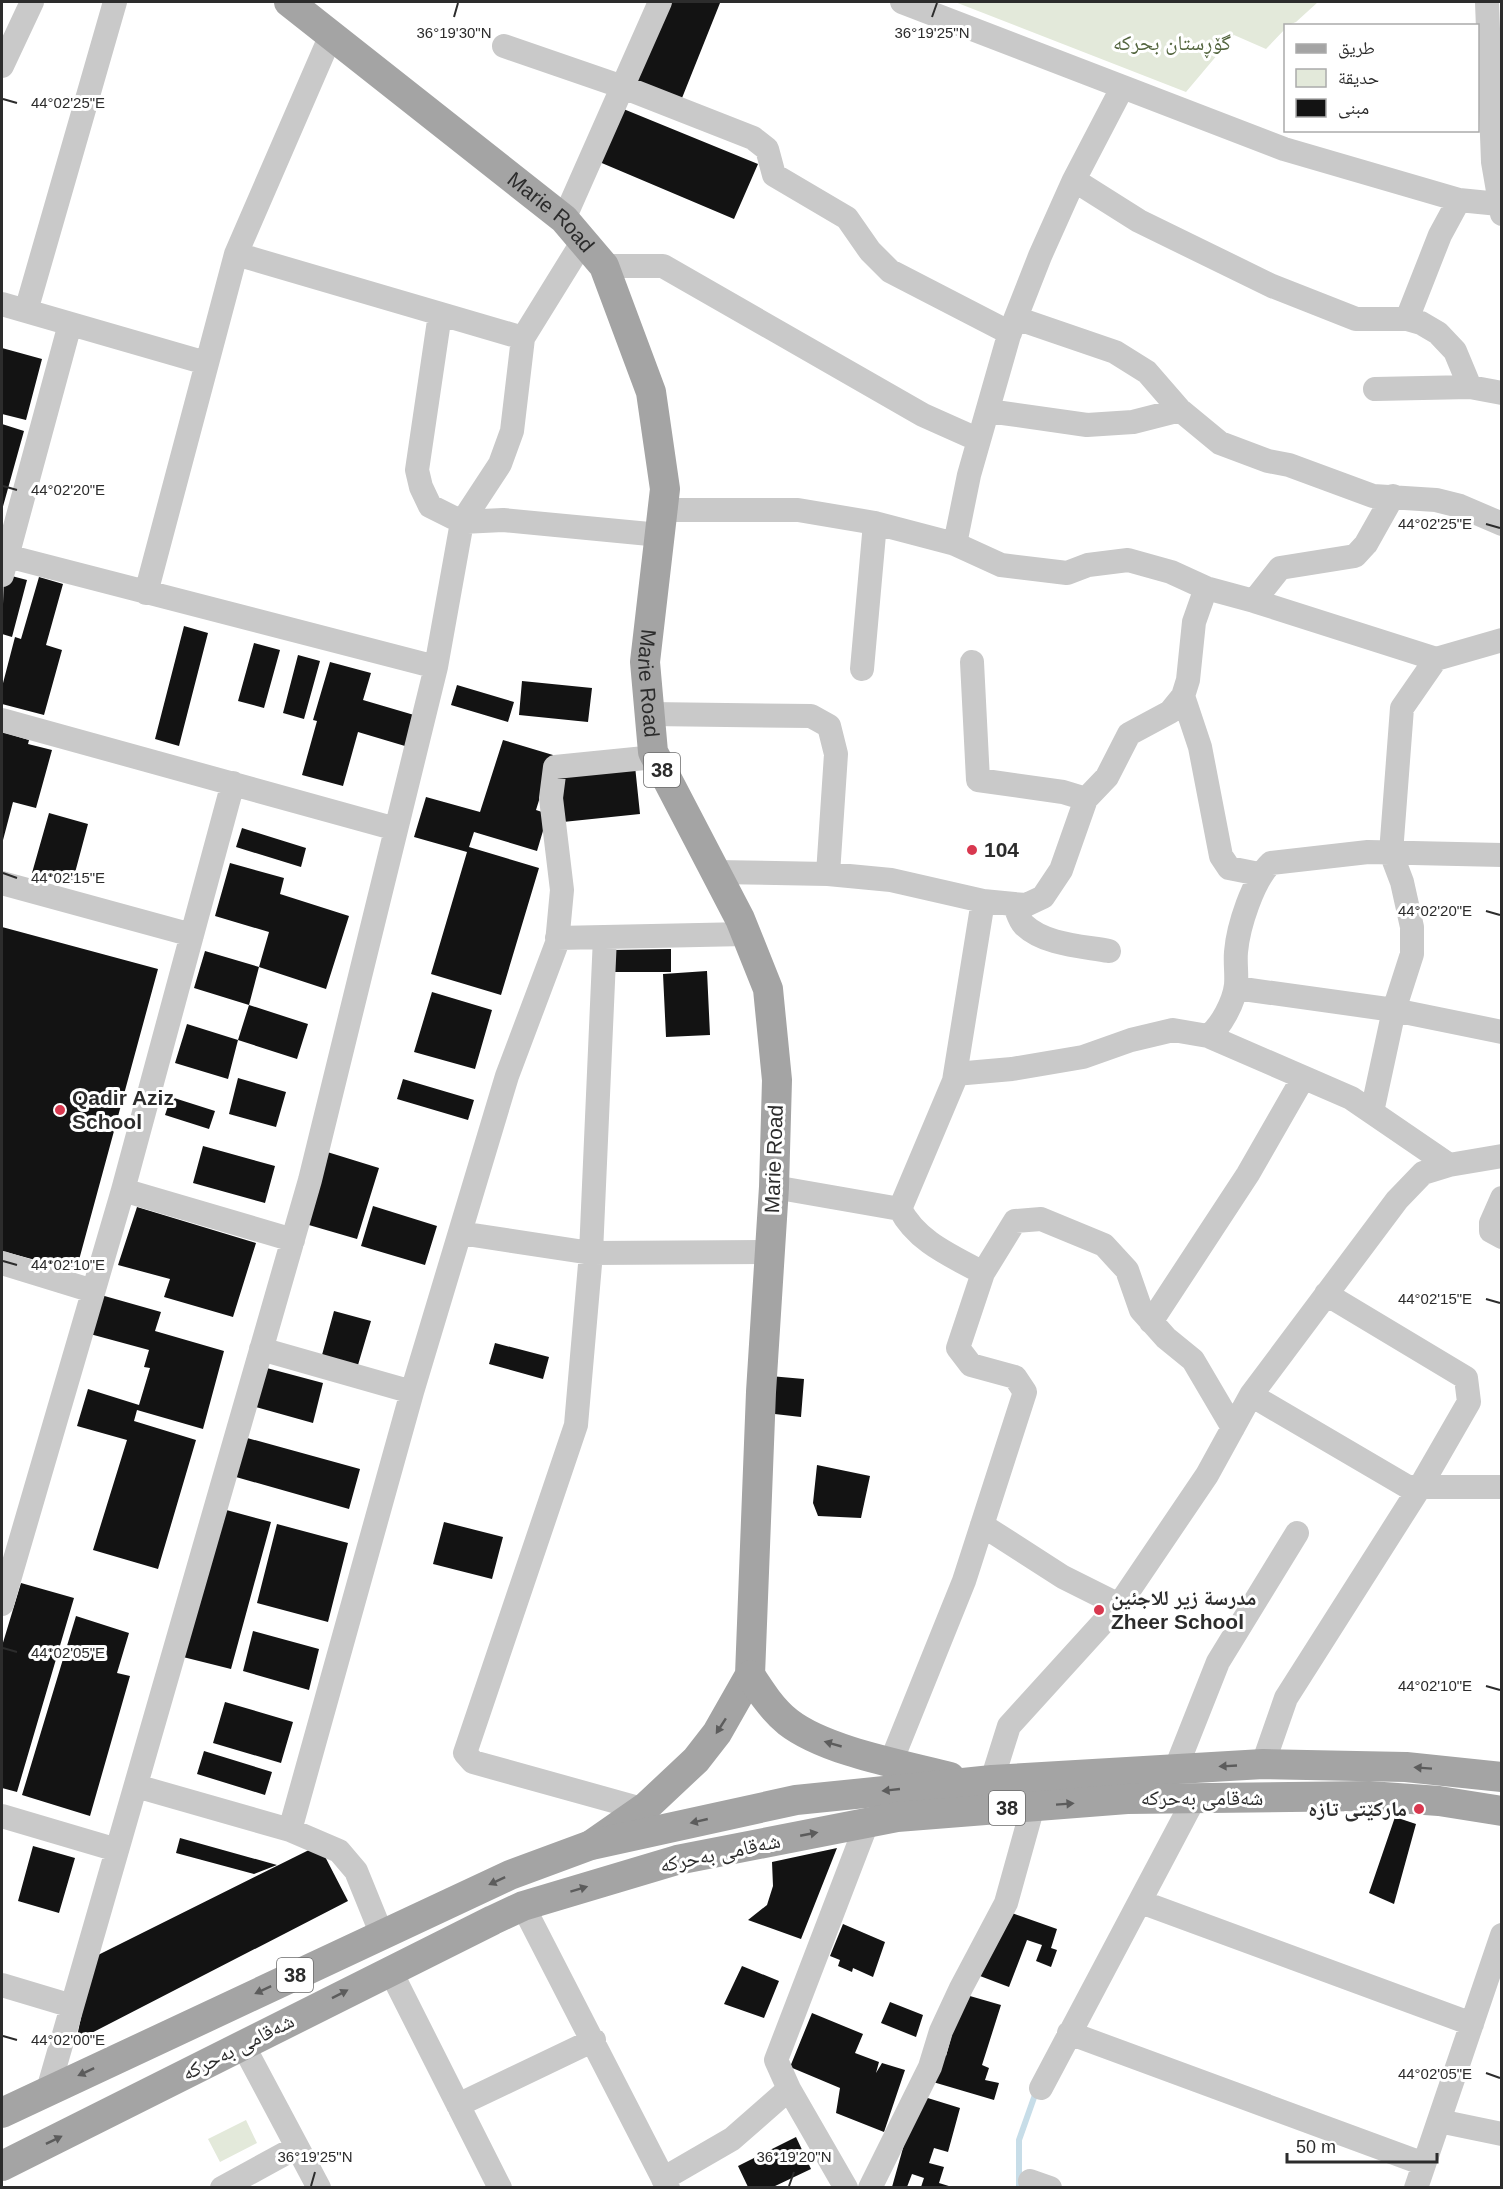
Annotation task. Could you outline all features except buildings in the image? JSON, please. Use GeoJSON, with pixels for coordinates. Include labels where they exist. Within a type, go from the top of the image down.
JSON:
{"type":"FeatureCollection","features":[{"type":"Feature","properties":{"kind":"main road","name":"Marie Road"},"geometry":{"type":"LineString","coordinates":[[289,2],[564,219],[604,266],[651,392],[665,489],[645,662],[655,757],[746,934],[768,988],[777,1080],[774,1187],[761,1392],[750,1675]]}},
{"type":"Feature","properties":{"kind":"main road","name":"38"},"geometry":{"type":"LineString","coordinates":[[591,1845],[642,1809],[696,1760],[717,1733],[750,1675],[774,1709],[805,1733],[891,1762],[981,1781]]}},
{"type":"Feature","properties":{"kind":"main road","name":"شەقامی بەحرکە"},"geometry":{"type":"LineString","coordinates":[[2,2113],[510,1875],[591,1845],[796,1800],[981,1781],[1263,1764],[1368,1782],[1489,1808]]}},
{"type":"Feature","properties":{"kind":"main road","name":"شەقامی بەحرکە"},"geometry":{"type":"LineString","coordinates":[[2,2166],[390,1970],[523,1906],[677,1860],[897,1817],[1127,1799],[1194,1799],[1368,1782],[1406,1767],[1493,1775]]}},
{"type":"Feature","properties":{"kind":"main road"},"geometry":{"type":"LineString","coordinates":[[1489,1808],[1464,1796],[1462,1786],[1467,1778],[1493,1775]]}},
{"type":"Feature","properties":{"kind":"street"},"geometry":{"type":"LineString","coordinates":[[2,66],[32,2]]}},
{"type":"Feature","properties":{"kind":"street"},"geometry":{"type":"LineString","coordinates":[[26,311],[115,2]]}},
{"type":"Feature","properties":{"kind":"street"},"geometry":{"type":"LineString","coordinates":[[564,219],[660,2]]}},
{"type":"Feature","properties":{"kind":"street"},"geometry":{"type":"LineString","coordinates":[[902,2],[1284,149],[1459,200],[1500,209],[1493,162],[1487,2]]}},
{"type":"Feature","properties":{"kind":"street"},"geometry":{"type":"LineString","coordinates":[[146,592],[236,254],[331,34]]}},
{"type":"Feature","properties":{"kind":"street"},"geometry":{"type":"LineString","coordinates":[[504,46],[623,87],[753,138],[767,149],[774,175],[847,218],[870,251],[890,271],[1013,325],[1115,352],[1147,372],[1180,410],[1220,443],[1374,496],[1436,500],[1460,506],[1502,524]]}},
{"type":"Feature","properties":{"kind":"street"},"geometry":{"type":"LineString","coordinates":[[955,544],[969,475],[1013,325],[1040,256],[1074,180],[1122,88]]}},
{"type":"Feature","properties":{"kind":"street"},"geometry":{"type":"LineString","coordinates":[[1074,180],[1139,221],[1272,286],[1356,319],[1407,319],[1421,323],[1438,333],[1455,351],[1470,387]]}},
{"type":"Feature","properties":{"kind":"street"},"geometry":{"type":"LineString","coordinates":[[1407,319],[1440,235],[1459,200]]}},
{"type":"Feature","properties":{"kind":"street"},"geometry":{"type":"LineString","coordinates":[[48,2090],[310,1180],[436,667],[462,522],[500,464],[512,431],[523,338],[583,241]]}},
{"type":"Feature","properties":{"kind":"street"},"geometry":{"type":"LineString","coordinates":[[236,254],[523,338]]}},
{"type":"Feature","properties":{"kind":"street"},"geometry":{"type":"LineString","coordinates":[[604,266],[663,266],[923,415],[979,440]]}},
{"type":"Feature","properties":{"kind":"street"},"geometry":{"type":"LineString","coordinates":[[2,304],[206,363]]}},
{"type":"Feature","properties":{"kind":"street"},"geometry":{"type":"LineString","coordinates":[[440,314],[417,470],[421,487],[430,506],[462,522],[503,520],[662,523],[798,510],[875,523],[955,544],[1001,565],[1066,573],[1088,565],[1128,560],[1171,572],[1206,588],[1436,659],[1502,640]]}},
{"type":"Feature","properties":{"kind":"street"},"geometry":{"type":"LineString","coordinates":[[70,324],[4,566],[146,592],[436,667]]}},
{"type":"Feature","properties":{"kind":"street"},"geometry":{"type":"LineString","coordinates":[[1375,389],[1470,387],[1502,393]]}},
{"type":"Feature","properties":{"kind":"street"},"geometry":{"type":"LineString","coordinates":[[988,411],[1087,425],[1133,422],[1180,410]]}},
{"type":"Feature","properties":{"kind":"street"},"geometry":{"type":"LineString","coordinates":[[1254,601],[1280,568],[1355,556],[1366,544],[1393,496]]}},
{"type":"Feature","properties":{"kind":"street"},"geometry":{"type":"LineString","coordinates":[[862,669],[875,523]]}},
{"type":"Feature","properties":{"kind":"street"},"geometry":{"type":"LineString","coordinates":[[715,872],[828,874],[891,880],[983,901],[1026,905],[1043,897],[1061,870],[1086,799],[1107,777],[1129,734],[1170,712],[1183,696],[1188,680],[1194,622],[1206,588]]}},
{"type":"Feature","properties":{"kind":"street"},"geometry":{"type":"LineString","coordinates":[[1372,1112],[1394,1010],[1412,954],[1412,927],[1402,882],[1391,853],[1402,708],[1436,659]]}},
{"type":"Feature","properties":{"kind":"street"},"geometry":{"type":"LineString","coordinates":[[972,662],[978,780],[1063,792],[1086,799]]}},
{"type":"Feature","properties":{"kind":"street"},"geometry":{"type":"LineString","coordinates":[[1183,696],[1200,747],[1221,856],[1228,868],[1259,874]]}},
{"type":"Feature","properties":{"kind":"street"},"geometry":{"type":"LineString","coordinates":[[650,714],[811,716],[829,726],[836,754],[828,874]]}},
{"type":"Feature","properties":{"kind":"street"},"geometry":{"type":"LineString","coordinates":[[2,720],[396,829]]}},
{"type":"Feature","properties":{"kind":"street"},"geometry":{"type":"LineString","coordinates":[[290,1830],[412,1392],[507,1076],[557,938],[562,890],[551,798],[555,767],[655,757]]}},
{"type":"Feature","properties":{"kind":"street"},"geometry":{"type":"LineString","coordinates":[[2,1604],[123,1190],[233,783]]}},
{"type":"Feature","properties":{"kind":"street"},"geometry":{"type":"LineString","coordinates":[[1208,1036],[1218,1029],[1236,988],[1236,951],[1244,917],[1259,874],[1271,863],[1368,852],[1502,855]]}},
{"type":"Feature","properties":{"kind":"street"},"geometry":{"type":"LineString","coordinates":[[2,883],[192,935]]}},
{"type":"Feature","properties":{"kind":"street"},"geometry":{"type":"LineString","coordinates":[[983,901],[955,1074],[900,1209],[908,1226],[938,1249],[983,1273]]}},
{"type":"Feature","properties":{"kind":"street"},"geometry":{"type":"LineString","coordinates":[[1014,904],[1023,924],[1042,935],[1063,943],[1109,951]]}},
{"type":"Feature","properties":{"kind":"street"},"geometry":{"type":"LineString","coordinates":[[557,938],[746,934]]}},
{"type":"Feature","properties":{"kind":"street"},"geometry":{"type":"LineString","coordinates":[[605,937],[591,1253],[576,1425],[465,1753],[472,1762],[642,1809]]}},
{"type":"Feature","properties":{"kind":"street"},"geometry":{"type":"LineString","coordinates":[[1236,988],[1394,1010],[1502,1032]]}},
{"type":"Feature","properties":{"kind":"street"},"geometry":{"type":"LineString","coordinates":[[955,1074],[1012,1069],[1083,1057],[1131,1040],[1173,1030],[1208,1036],[1351,1098],[1449,1165]]}},
{"type":"Feature","properties":{"kind":"street"},"geometry":{"type":"LineString","coordinates":[[1151,1322],[1248,1174],[1303,1078]]}},
{"type":"Feature","properties":{"kind":"street"},"geometry":{"type":"LineString","coordinates":[[981,1781],[1009,1726],[1119,1605],[1207,1474],[1251,1395],[1397,1200],[1423,1173],[1449,1165],[1502,1156]]}},
{"type":"Feature","properties":{"kind":"street"},"geometry":{"type":"LineString","coordinates":[[774,1187],[900,1209]]}},
{"type":"Feature","properties":{"kind":"street"},"geometry":{"type":"LineString","coordinates":[[123,1190],[293,1240]]}},
{"type":"Feature","properties":{"kind":"street"},"geometry":{"type":"LineString","coordinates":[[1502,1198],[1491,1223],[1491,1231],[1502,1237]]}},
{"type":"Feature","properties":{"kind":"street"},"geometry":{"type":"LineString","coordinates":[[891,1762],[964,1581],[1025,1392],[1015,1377],[971,1365],[958,1348],[983,1273],[1016,1221],[1041,1219],[1069,1228],[1104,1245],[1126,1270],[1141,1310],[1166,1338],[1193,1360],[1233,1428]]}},
{"type":"Feature","properties":{"kind":"street"},"geometry":{"type":"LineString","coordinates":[[460,1233],[591,1253],[771,1252]]}},
{"type":"Feature","properties":{"kind":"street"},"geometry":{"type":"LineString","coordinates":[[2,1263],[93,1291]]}},
{"type":"Feature","properties":{"kind":"street"},"geometry":{"type":"LineString","coordinates":[[1263,1764],[1286,1698],[1420,1487],[1469,1402],[1466,1378],[1326,1294]]}},
{"type":"Feature","properties":{"kind":"street"},"geometry":{"type":"LineString","coordinates":[[261,1349],[412,1392]]}},
{"type":"Feature","properties":{"kind":"street"},"geometry":{"type":"LineString","coordinates":[[1251,1395],[1408,1487],[1502,1487]]}},
{"type":"Feature","properties":{"kind":"street"},"geometry":{"type":"LineString","coordinates":[[982,1525],[1063,1577],[1119,1605]]}},
{"type":"Feature","properties":{"kind":"street"},"geometry":{"type":"LineString","coordinates":[[1176,1768],[1218,1662],[1297,1533]]}},
{"type":"Feature","properties":{"kind":"street"},"geometry":{"type":"LineString","coordinates":[[136,1786],[290,1830],[339,1851],[356,1871],[382,1935]]}},
{"type":"Feature","properties":{"kind":"street"},"geometry":{"type":"LineString","coordinates":[[1041,2088],[1194,1799]]}},
{"type":"Feature","properties":{"kind":"street"},"geometry":{"type":"LineString","coordinates":[[870,2187],[930,2067],[940,2031],[1006,1903],[1033,1806]]}},
{"type":"Feature","properties":{"kind":"street"},"geometry":{"type":"LineString","coordinates":[[2,1816],[117,1850]]}},
{"type":"Feature","properties":{"kind":"street"},"geometry":{"type":"LineString","coordinates":[[846,2187],[789,2089],[776,2060],[867,1823]]}},
{"type":"Feature","properties":{"kind":"street"},"geometry":{"type":"LineString","coordinates":[[1141,1902],[1472,2024]]}},
{"type":"Feature","properties":{"kind":"street"},"geometry":{"type":"LineString","coordinates":[[523,1906],[666,2183],[732,2139],[789,2089]]}},
{"type":"Feature","properties":{"kind":"street"},"geometry":{"type":"LineString","coordinates":[[1416,2187],[1502,1935]]}},
{"type":"Feature","properties":{"kind":"street"},"geometry":{"type":"LineString","coordinates":[[390,1970],[500,2187]]}},
{"type":"Feature","properties":{"kind":"street"},"geometry":{"type":"LineString","coordinates":[[2,1985],[72,2006]]}},
{"type":"Feature","properties":{"kind":"street"},"geometry":{"type":"LineString","coordinates":[[1069,2032],[1424,2164]]}},
{"type":"Feature","properties":{"kind":"street"},"geometry":{"type":"LineString","coordinates":[[458,2105],[594,2040]]}},
{"type":"Feature","properties":{"kind":"street"},"geometry":{"type":"LineString","coordinates":[[243,2045],[319,2187]]}},
{"type":"Feature","properties":{"kind":"street"},"geometry":{"type":"LineString","coordinates":[[1439,2121],[1502,2134]]}},
{"type":"Feature","properties":{"kind":"street"},"geometry":{"type":"LineString","coordinates":[[222,2187],[297,2147]]}},
{"type":"Feature","properties":{"kind":"green space","name":"گۆڕستان بحركه‌"},"geometry":{"type":"Polygon","coordinates":[[[955,2],[1318,2],[1296,22],[1284,24],[1284,30],[1266,49],[1234,35],[1186,92],[955,2]]]}},
{"type":"Feature","properties":{"kind":"green space"},"geometry":{"type":"Polygon","coordinates":[[[246,2120],[257,2143],[220,2162],[208,2139],[246,2120]]]}},
{"type":"Feature","properties":{"kind":"waterway"},"geometry":{"type":"LineString","coordinates":[[1019,2188],[1019,2140],[1036,2092]]}},
{"type":"Feature","properties":{"kind":"place","name":"104"},"geometry":{"type":"Point","coordinates":[972,850]}},
{"type":"Feature","properties":{"kind":"place","name":"Qadir Aziz School"},"geometry":{"type":"Point","coordinates":[60,1110]}},
{"type":"Feature","properties":{"kind":"place","name":"مدرسة زير للاجئين Zheer School"},"geometry":{"type":"Point","coordinates":[1099,1610]}},
{"type":"Feature","properties":{"kind":"place","name":"مارکێتی تازە"},"geometry":{"type":"Point","coordinates":[1419,1809]}}]}
